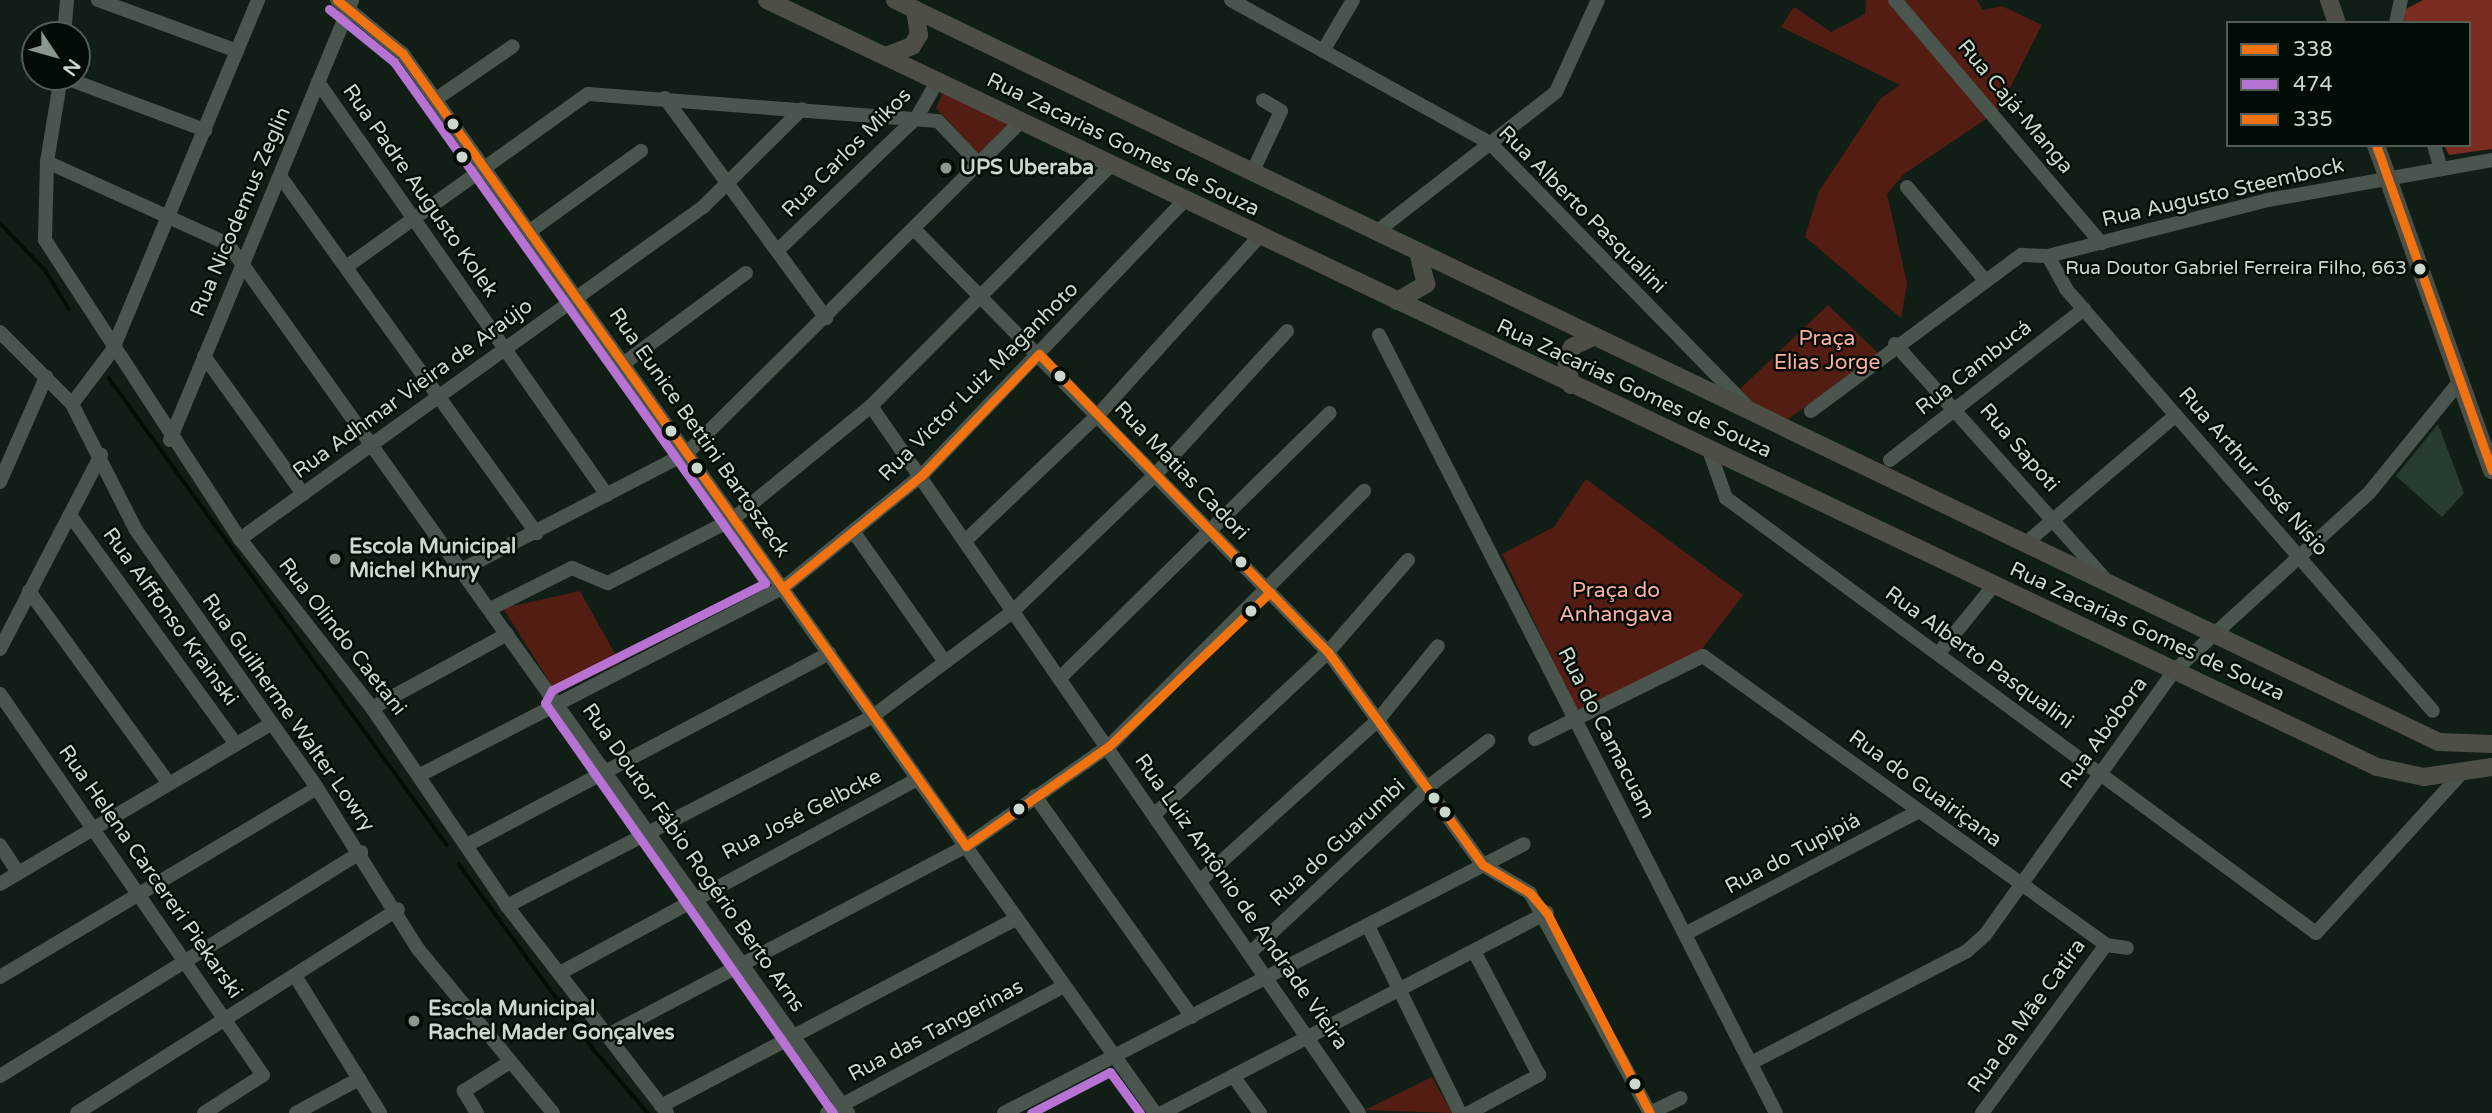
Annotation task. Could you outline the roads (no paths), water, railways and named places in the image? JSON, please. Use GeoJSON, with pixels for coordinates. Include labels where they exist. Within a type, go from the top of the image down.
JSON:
{"type":"FeatureCollection","features":[{"type":"Feature","properties":{"kind":"main road","name":"Rua Zacarias Gomes de Souza"},"geometry":{"type":"LineString","coordinates":[[767,0],[2377,767],[2424,777],[2460,775],[2492,767]]}},
{"type":"Feature","properties":{"kind":"main road","name":"Rua Zacarias Gomes de Souza"},"geometry":{"type":"LineString","coordinates":[[895,0],[2439,742],[2492,744]]}},
{"type":"Feature","properties":{"kind":"main road"},"geometry":{"type":"LineString","coordinates":[[2329,0],[2336,21]]}},
{"type":"Feature","properties":{"kind":"main road"},"geometry":{"type":"LineString","coordinates":[[886,56],[912,46],[919,35],[915,9]]}},
{"type":"Feature","properties":{"kind":"main road"},"geometry":{"type":"LineString","coordinates":[[2376,147],[2492,470]]}},
{"type":"Feature","properties":{"kind":"main road"},"geometry":{"type":"LineString","coordinates":[[1397,301],[1426,284],[1418,253]]}},
{"type":"Feature","properties":{"kind":"main road"},"geometry":{"type":"LineString","coordinates":[[1571,384],[1566,359],[1572,347],[1595,336]]}},
{"type":"Feature","properties":{"kind":"street"},"geometry":{"type":"LineString","coordinates":[[65,21],[67,0]]}},
{"type":"Feature","properties":{"kind":"street"},"geometry":{"type":"LineString","coordinates":[[98,0],[237,51]]}},
{"type":"Feature","properties":{"kind":"street"},"geometry":{"type":"LineString","coordinates":[[72,404],[112,351],[258,0]]}},
{"type":"Feature","properties":{"kind":"street","name":"Rua Alberto Pasqualini"},"geometry":{"type":"LineString","coordinates":[[1231,0],[1490,144],[1755,413]]}},
{"type":"Feature","properties":{"kind":"street"},"geometry":{"type":"LineString","coordinates":[[1323,51],[1353,0]]}},
{"type":"Feature","properties":{"kind":"street"},"geometry":{"type":"LineString","coordinates":[[1375,233],[1556,92],[1598,0]]}},
{"type":"Feature","properties":{"kind":"street","name":"Rua Cajá-Manga"},"geometry":{"type":"LineString","coordinates":[[1895,0],[2101,243]]}},
{"type":"Feature","properties":{"kind":"street"},"geometry":{"type":"LineString","coordinates":[[2396,21],[2401,0]]}},
{"type":"Feature","properties":{"kind":"street","name":"Rua Nicodemus Zeglin"},"geometry":{"type":"LineString","coordinates":[[170,440],[318,82],[346,2]]}},
{"type":"Feature","properties":{"kind":"street","name":"Rua Eunice Bettini Bartoszeck"},"geometry":{"type":"LineString","coordinates":[[346,2],[403,54],[436,99],[1154,1113]]}},
{"type":"Feature","properties":{"kind":"street"},"geometry":{"type":"LineString","coordinates":[[436,99],[513,46]]}},
{"type":"Feature","properties":{"kind":"street","name":"Rua Carlos Mikos"},"geometry":{"type":"LineString","coordinates":[[778,250],[917,117],[930,100],[938,80]]}},
{"type":"Feature","properties":{"kind":"street","name":"Rua Padre Augusto Kolek"},"geometry":{"type":"LineString","coordinates":[[318,82],[607,495]]}},
{"type":"Feature","properties":{"kind":"street"},"geometry":{"type":"LineString","coordinates":[[91,88],[205,130]]}},
{"type":"Feature","properties":{"kind":"street","name":"Rua Olindo Caetani"},"geometry":{"type":"LineString","coordinates":[[60,91],[47,162],[45,240],[112,351],[240,540],[372,708],[507,906],[664,1110]]}},
{"type":"Feature","properties":{"kind":"street"},"geometry":{"type":"LineString","coordinates":[[346,267],[483,165],[588,94],[917,117],[938,121]]}},
{"type":"Feature","properties":{"kind":"street"},"geometry":{"type":"LineString","coordinates":[[665,98],[826,318]]}},
{"type":"Feature","properties":{"kind":"street"},"geometry":{"type":"LineString","coordinates":[[930,100],[938,121],[977,162]]}},
{"type":"Feature","properties":{"kind":"street"},"geometry":{"type":"LineString","coordinates":[[1252,173],[1280,114],[1263,100]]}},
{"type":"Feature","properties":{"kind":"street","name":"Rua Adhmar Vieira de Araújo"},"geometry":{"type":"LineString","coordinates":[[240,540],[440,398],[728,182],[802,109]]}},
{"type":"Feature","properties":{"kind":"street"},"geometry":{"type":"LineString","coordinates":[[463,569],[687,453],[915,230],[977,162],[1020,122]]}},
{"type":"Feature","properties":{"kind":"street"},"geometry":{"type":"LineString","coordinates":[[2435,147],[2441,169]]}},
{"type":"Feature","properties":{"kind":"street"},"geometry":{"type":"LineString","coordinates":[[530,231],[641,151]]}},
{"type":"Feature","properties":{"kind":"street","name":"Rua Augusto Steembock"},"geometry":{"type":"LineString","coordinates":[[1811,411],[1983,278],[2021,255],[2048,256],[2268,200],[2492,160]]}},
{"type":"Feature","properties":{"kind":"street","name":"Rua Doutor Fábio Rogério Berto Arns"},"geometry":{"type":"LineString","coordinates":[[47,162],[215,233],[243,261],[371,445],[463,569],[845,1109]]}},
{"type":"Feature","properties":{"kind":"street"},"geometry":{"type":"LineString","coordinates":[[490,609],[572,568],[608,583],[733,519],[871,406],[1111,165]]}},
{"type":"Feature","properties":{"kind":"street"},"geometry":{"type":"LineString","coordinates":[[280,176],[537,533]]}},
{"type":"Feature","properties":{"kind":"street"},"geometry":{"type":"LineString","coordinates":[[1907,187],[1983,278]]}},
{"type":"Feature","properties":{"kind":"street","name":"Rua Victor Luiz Maganhoto"},"geometry":{"type":"LineString","coordinates":[[420,775],[557,701],[783,589],[921,476],[1185,200]]}},
{"type":"Feature","properties":{"kind":"street","name":"Rua Matias Cadori"},"geometry":{"type":"LineString","coordinates":[[915,230],[1328,652],[1483,865]]}},
{"type":"Feature","properties":{"kind":"street"},"geometry":{"type":"LineString","coordinates":[[964,541],[1098,415],[1260,236]]}},
{"type":"Feature","properties":{"kind":"street","name":"Rua Arthur José Nísio"},"geometry":{"type":"LineString","coordinates":[[2048,256],[2084,309],[2434,711]]}},
{"type":"Feature","properties":{"kind":"street"},"geometry":{"type":"LineString","coordinates":[[623,364],[746,273]]}},
{"type":"Feature","properties":{"kind":"street","name":"Rua Cambucá"},"geometry":{"type":"LineString","coordinates":[[1890,460],[2084,309]]}},
{"type":"Feature","properties":{"kind":"street"},"geometry":{"type":"LineString","coordinates":[[507,906],[873,716],[1012,612],[1156,474],[1287,331]]}},
{"type":"Feature","properties":{"kind":"street","name":"Rua do Camacuam"},"geometry":{"type":"LineString","coordinates":[[1380,335],[1776,1113]]}},
{"type":"Feature","properties":{"kind":"street","name":"Rua Guilherme Walter Lowry"},"geometry":{"type":"LineString","coordinates":[[3,340],[46,377],[72,404],[101,455],[136,530],[361,852],[398,909],[418,949],[553,1113]]}},
{"type":"Feature","properties":{"kind":"street","name":"Rua Sapoti"},"geometry":{"type":"LineString","coordinates":[[1895,344],[1957,408],[2109,583]]}},
{"type":"Feature","properties":{"kind":"street"},"geometry":{"type":"LineString","coordinates":[[204,356],[303,494]]}},
{"type":"Feature","properties":{"kind":"street"},"geometry":{"type":"LineString","coordinates":[[1698,386],[1710,373],[1707,365]]}},
{"type":"Feature","properties":{"kind":"street"},"geometry":{"type":"LineString","coordinates":[[0,482],[46,377]]}},
{"type":"Feature","properties":{"kind":"street","name":"Rua Abóbora"},"geometry":{"type":"LineString","coordinates":[[1751,1063],[1967,951],[2021,884],[2174,671],[2296,554],[2369,493],[2460,381]]}},
{"type":"Feature","properties":{"kind":"street","name":"Rua Luiz Antônio de Andrade Vieira"},"geometry":{"type":"LineString","coordinates":[[871,406],[1012,612],[1109,746],[1269,980],[1310,1035],[1359,1113]]}},
{"type":"Feature","properties":{"kind":"street"},"geometry":{"type":"LineString","coordinates":[[1060,678],[1213,534],[1330,413]]}},
{"type":"Feature","properties":{"kind":"street"},"geometry":{"type":"LineString","coordinates":[[2026,543],[2051,516],[2176,415]]}},
{"type":"Feature","properties":{"kind":"street","name":"Rua Alberto Pasqualini"},"geometry":{"type":"LineString","coordinates":[[1709,450],[1726,498],[2316,933],[2460,775]]}},
{"type":"Feature","properties":{"kind":"street"},"geometry":{"type":"LineString","coordinates":[[0,649],[101,455]]}},
{"type":"Feature","properties":{"kind":"street"},"geometry":{"type":"LineString","coordinates":[[606,1036],[966,846],[1109,746],[1270,592],[1364,491]]}},
{"type":"Feature","properties":{"kind":"street","name":"Rua Alffonso Krainski"},"geometry":{"type":"LineString","coordinates":[[70,515],[236,744]]}},
{"type":"Feature","properties":{"kind":"street"},"geometry":{"type":"LineString","coordinates":[[853,531],[945,662]]}},
{"type":"Feature","properties":{"kind":"street"},"geometry":{"type":"LineString","coordinates":[[1155,814],[1328,652],[1408,560]]}},
{"type":"Feature","properties":{"kind":"street"},"geometry":{"type":"LineString","coordinates":[[1938,654],[1994,585]]}},
{"type":"Feature","properties":{"kind":"street"},"geometry":{"type":"LineString","coordinates":[[29,591],[169,784]]}},
{"type":"Feature","properties":{"kind":"street"},"geometry":{"type":"LineString","coordinates":[[372,708],[507,634]]}},
{"type":"Feature","properties":{"kind":"street"},"geometry":{"type":"LineString","coordinates":[[1201,880],[1378,720],[1438,646]]}},
{"type":"Feature","properties":{"kind":"street"},"geometry":{"type":"LineString","coordinates":[[467,845],[828,653]]}},
{"type":"Feature","properties":{"kind":"street","name":"Rua do Guairiçana"},"geometry":{"type":"LineString","coordinates":[[1576,719],[1703,656],[2106,944],[2127,948]]}},
{"type":"Feature","properties":{"kind":"street","name":"Rua Helena Carcereri Piekarski"},"geometry":{"type":"LineString","coordinates":[[0,694],[228,1019],[263,1075],[204,1113]]}},
{"type":"Feature","properties":{"kind":"street"},"geometry":{"type":"LineString","coordinates":[[1535,739],[1576,719]]}},
{"type":"Feature","properties":{"kind":"street"},"geometry":{"type":"LineString","coordinates":[[0,884],[271,724]]}},
{"type":"Feature","properties":{"kind":"street","name":"Rua do Guarumbi"},"geometry":{"type":"LineString","coordinates":[[1251,952],[1428,788],[1488,741]]}},
{"type":"Feature","properties":{"kind":"street","name":"Rua José Gelbcke"},"geometry":{"type":"LineString","coordinates":[[560,973],[693,895],[918,779]]}},
{"type":"Feature","properties":{"kind":"street"},"geometry":{"type":"LineString","coordinates":[[0,977],[317,788]]}},
{"type":"Feature","properties":{"kind":"street"},"geometry":{"type":"LineString","coordinates":[[1035,796],[1192,1017]]}},
{"type":"Feature","properties":{"kind":"street","name":"Rua do Tupipiá"},"geometry":{"type":"LineString","coordinates":[[1685,934],[1919,811]]}},
{"type":"Feature","properties":{"kind":"street"},"geometry":{"type":"LineString","coordinates":[[1004,1113],[1269,980],[1524,844]]}},
{"type":"Feature","properties":{"kind":"street"},"geometry":{"type":"LineString","coordinates":[[0,845],[18,873]]}},
{"type":"Feature","properties":{"kind":"street"},"geometry":{"type":"LineString","coordinates":[[0,1076],[361,852]]}},
{"type":"Feature","properties":{"kind":"street"},"geometry":{"type":"LineString","coordinates":[[1483,865],[1530,893],[1547,913],[1650,1113],[1681,1098]]}},
{"type":"Feature","properties":{"kind":"street"},"geometry":{"type":"LineString","coordinates":[[77,1113],[296,979],[398,909]]}},
{"type":"Feature","properties":{"kind":"street"},"geometry":{"type":"LineString","coordinates":[[1162,1113],[1547,913]]}},
{"type":"Feature","properties":{"kind":"street"},"geometry":{"type":"LineString","coordinates":[[664,1110],[792,1035],[1016,919]]}},
{"type":"Feature","properties":{"kind":"street"},"geometry":{"type":"LineString","coordinates":[[1368,928],[1461,1113]]}},
{"type":"Feature","properties":{"kind":"street","name":"Rua da Mãe Catira"},"geometry":{"type":"LineString","coordinates":[[1982,1113],[2106,944]]}},
{"type":"Feature","properties":{"kind":"street"},"geometry":{"type":"LineString","coordinates":[[1469,1113],[1539,1075],[1474,951]]}},
{"type":"Feature","properties":{"kind":"street"},"geometry":{"type":"LineString","coordinates":[[296,979],[380,1113]]}},
{"type":"Feature","properties":{"kind":"street","name":"Rua das Tangerinas"},"geometry":{"type":"LineString","coordinates":[[827,1113],[845,1109],[1064,986]]}},
{"type":"Feature","properties":{"kind":"street"},"geometry":{"type":"LineString","coordinates":[[477,1113],[464,1091],[510,1062]]}},
{"type":"Feature","properties":{"kind":"street"},"geometry":{"type":"LineString","coordinates":[[1233,1076],[1260,1113]]}},
{"type":"Feature","properties":{"kind":"street"},"geometry":{"type":"LineString","coordinates":[[296,1113],[359,1079]]}},
{"type":"Feature","properties":{"kind":"waterway"},"geometry":{"type":"LineString","coordinates":[[0,223],[46,271],[69,309]]}},
{"type":"Feature","properties":{"kind":"waterway"},"geometry":{"type":"LineString","coordinates":[[109,378],[447,845]]}},
{"type":"Feature","properties":{"kind":"waterway"},"geometry":{"type":"LineString","coordinates":[[459,864],[594,1050],[648,1113]]}},
{"type":"Feature","properties":{"kind":"place","name":"UPS Uberaba"},"geometry":{"type":"Point","coordinates":[946,168]}},
{"type":"Feature","properties":{"kind":"place","name":"Rua Doutor Gabriel Ferreira Filho, 663"},"geometry":{"type":"Point","coordinates":[2420,269]}},
{"type":"Feature","properties":{"kind":"place","name":"Escola Municipal Michel Khury"},"geometry":{"type":"Point","coordinates":[335,559]}},
{"type":"Feature","properties":{"kind":"place","name":"Escola Municipal Rachel Mader Gonçalves"},"geometry":{"type":"Point","coordinates":[414,1021]}},
{"type":"Feature","properties":{"kind":"park label","name":"Praça Elias Jorge"},"geometry":{"type":"Point","coordinates":[1827,351]}},
{"type":"Feature","properties":{"kind":"park label","name":"Praça do Anhangava"},"geometry":{"type":"Point","coordinates":[1616,603]}}]}
